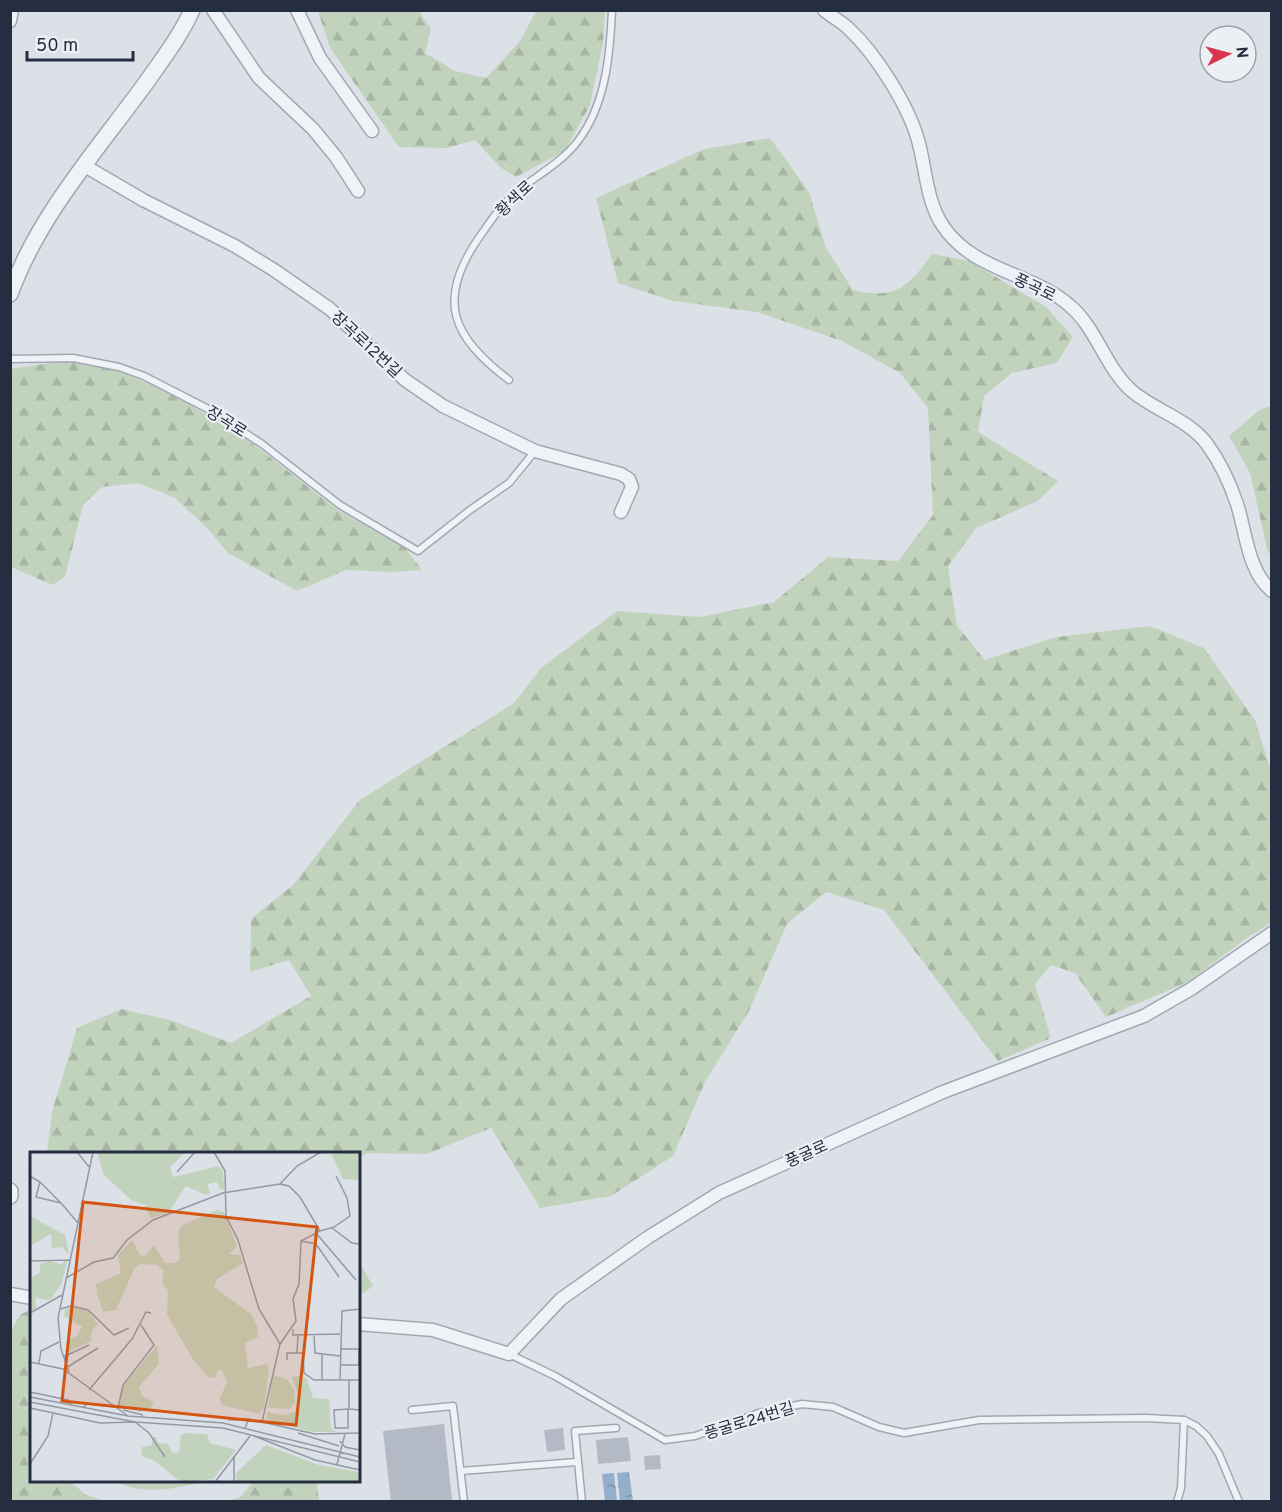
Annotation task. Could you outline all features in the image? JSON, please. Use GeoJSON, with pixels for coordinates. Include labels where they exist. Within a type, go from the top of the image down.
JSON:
{"type":"FeatureCollection","features":[{"type":"Feature","properties":{"kind":"street"},"geometry":{"type":"LineString","coordinates":[[10,21],[12,10]]}},
{"type":"Feature","properties":{"kind":"street"},"geometry":{"type":"LineString","coordinates":[[10,294],[33,244],[85,166],[189,16],[202,10]]}},
{"type":"Feature","properties":{"kind":"street"},"geometry":{"type":"LineString","coordinates":[[213,10],[258,78],[313,129],[358,191]]}},
{"type":"Feature","properties":{"kind":"street"},"geometry":{"type":"LineString","coordinates":[[297,10],[320,58],[372,131]]}},
{"type":"Feature","properties":{"kind":"street","name":"풍곡로"},"geometry":{"type":"LineString","coordinates":[[824,10],[860,41],[906,109],[919,142],[936,211],[943,226],[956,240],[990,266],[1043,289],[1070,305],[1128,386],[1185,424],[1205,441],[1229,483],[1259,578],[1272,591]]}},
{"type":"Feature","properties":{"kind":"street","name":"장곡로12번길"},"geometry":{"type":"LineString","coordinates":[[85,166],[142,200],[235,246],[330,309],[348,323],[386,363],[426,395],[535,451],[609,470],[629,479],[632,487],[621,512]]}},
{"type":"Feature","properties":{"kind":"street","name":"풍굴로"},"geometry":{"type":"LineString","coordinates":[[509,1354],[561,1299],[656,1232],[719,1193],[943,1092],[1144,1016],[1191,989],[1272,933]]}},
{"type":"Feature","properties":{"kind":"street"},"geometry":{"type":"LineString","coordinates":[[10,1191],[10,1196]]}},
{"type":"Feature","properties":{"kind":"street"},"geometry":{"type":"LineString","coordinates":[[10,1294],[30,1298]]}},
{"type":"Feature","properties":{"kind":"street"},"geometry":{"type":"LineString","coordinates":[[360,1324],[433,1330],[509,1354]]}},
{"type":"Feature","properties":{"kind":"lane","name":"황색로"},"geometry":{"type":"LineString","coordinates":[[509,380],[485,362],[460,330],[452,302],[454,289],[459,272],[492,219],[518,191],[568,152],[589,123],[607,66],[612,10]]}},
{"type":"Feature","properties":{"kind":"lane","name":"장곡로"},"geometry":{"type":"LineString","coordinates":[[10,359],[73,358],[118,367],[144,376],[212,411],[262,444],[331,499],[418,550],[509,483],[535,451]]}},
{"type":"Feature","properties":{"kind":"lane","name":"풍굴로24번길"},"geometry":{"type":"LineString","coordinates":[[509,1354],[555,1376],[665,1440],[695,1436],[759,1413],[802,1404],[833,1407],[879,1426],[904,1433],[988,1420],[1146,1418],[1184,1420]]}},
{"type":"Feature","properties":{"kind":"lane"},"geometry":{"type":"LineString","coordinates":[[412,1410],[453,1406],[464,1502]]}},
{"type":"Feature","properties":{"kind":"lane"},"geometry":{"type":"LineString","coordinates":[[1177,1502],[1181,1488],[1184,1420],[1196,1426],[1213,1445],[1239,1502]]}},
{"type":"Feature","properties":{"kind":"lane"},"geometry":{"type":"LineString","coordinates":[[582,1502],[575,1431],[616,1428]]}},
{"type":"Feature","properties":{"kind":"lane"},"geometry":{"type":"LineString","coordinates":[[461,1471],[577,1462]]}},
{"type":"Feature","properties":{"kind":"green space"},"geometry":{"type":"Polygon","coordinates":[[[318,11],[419,11],[431,29],[425,53],[455,71],[486,78],[521,40],[536,11],[605,11],[603,43],[590,105],[565,151],[516,177],[501,168],[475,140],[447,148],[399,147],[330,48],[318,11]]]}},
{"type":"Feature","properties":{"kind":"green space"},"geometry":{"type":"Polygon","coordinates":[[[770,138],[809,192],[826,248],[853,290],[880,293],[900,288],[916,275],[932,254],[969,261],[1046,307],[1073,337],[1057,363],[1012,373],[984,396],[978,432],[1058,481],[1038,501],[976,528],[948,566],[957,626],[985,660],[1056,637],[1150,626],[1204,648],[1255,720],[1271,771],[1271,923],[1248,937],[1188,982],[1106,1017],[1075,973],[1051,965],[1035,984],[1051,1038],[998,1061],[884,910],[826,892],[787,924],[749,1011],[705,1082],[673,1156],[611,1196],[540,1208],[491,1128],[427,1154],[367,1153],[360,1156],[360,1152],[47,1152],[52,1112],[77,1028],[121,1009],[170,1020],[231,1043],[311,996],[289,960],[250,972],[251,919],[293,885],[360,800],[514,703],[541,668],[617,611],[700,617],[774,602],[828,557],[898,561],[933,515],[928,408],[900,373],[842,341],[757,312],[673,301],[618,283],[596,198],[704,149],[770,138]]]}},
{"type":"Feature","properties":{"kind":"green space"},"geometry":{"type":"Polygon","coordinates":[[[63,361],[115,370],[167,391],[240,434],[338,510],[406,549],[422,570],[392,572],[346,570],[297,591],[228,553],[208,529],[175,498],[139,483],[102,487],[83,505],[65,577],[53,585],[11,567],[10,369],[63,361]]]}},
{"type":"Feature","properties":{"kind":"green space"},"geometry":{"type":"Polygon","coordinates":[[[1272,406],[1271,553],[1268,553],[1250,473],[1229,436],[1259,410],[1272,406]]]}},
{"type":"Feature","properties":{"kind":"green space"},"geometry":{"type":"Polygon","coordinates":[[[360,1263],[373,1286],[360,1295],[360,1263]]]}},
{"type":"Feature","properties":{"kind":"green space"},"geometry":{"type":"Polygon","coordinates":[[[30,1310],[30,1482],[71,1482],[86,1495],[107,1501],[11,1501],[11,1330],[20,1315],[30,1310]]]}},
{"type":"Feature","properties":{"kind":"green space"},"geometry":{"type":"Polygon","coordinates":[[[117,1482],[201,1482],[159,1490],[125,1486],[117,1482]]]}},
{"type":"Feature","properties":{"kind":"green space"},"geometry":{"type":"Polygon","coordinates":[[[253,1482],[317,1482],[319,1501],[228,1501],[240,1497],[253,1482]]]}},
{"type":"Feature","properties":{"kind":"water"},"geometry":{"type":"Polygon","coordinates":[[[629,1472],[633,1501],[620,1501],[617,1473],[629,1472]]]}},
{"type":"Feature","properties":{"kind":"water"},"geometry":{"type":"Polygon","coordinates":[[[614,1473],[617,1501],[605,1501],[602,1474],[614,1473]]]}},
{"type":"Feature","properties":{"kind":"building"},"geometry":{"type":"Polygon","coordinates":[[[444,1424],[452,1500],[391,1502],[383,1431],[444,1424]]]}},
{"type":"Feature","properties":{"kind":"building"},"geometry":{"type":"Polygon","coordinates":[[[563,1428],[565,1450],[547,1452],[544,1430],[563,1428]]]}},
{"type":"Feature","properties":{"kind":"building"},"geometry":{"type":"Polygon","coordinates":[[[628,1437],[631,1461],[598,1464],[596,1440],[628,1437]]]}},
{"type":"Feature","properties":{"kind":"building"},"geometry":{"type":"Polygon","coordinates":[[[660,1455],[661,1469],[645,1470],[644,1456],[660,1455]]]}}]}
